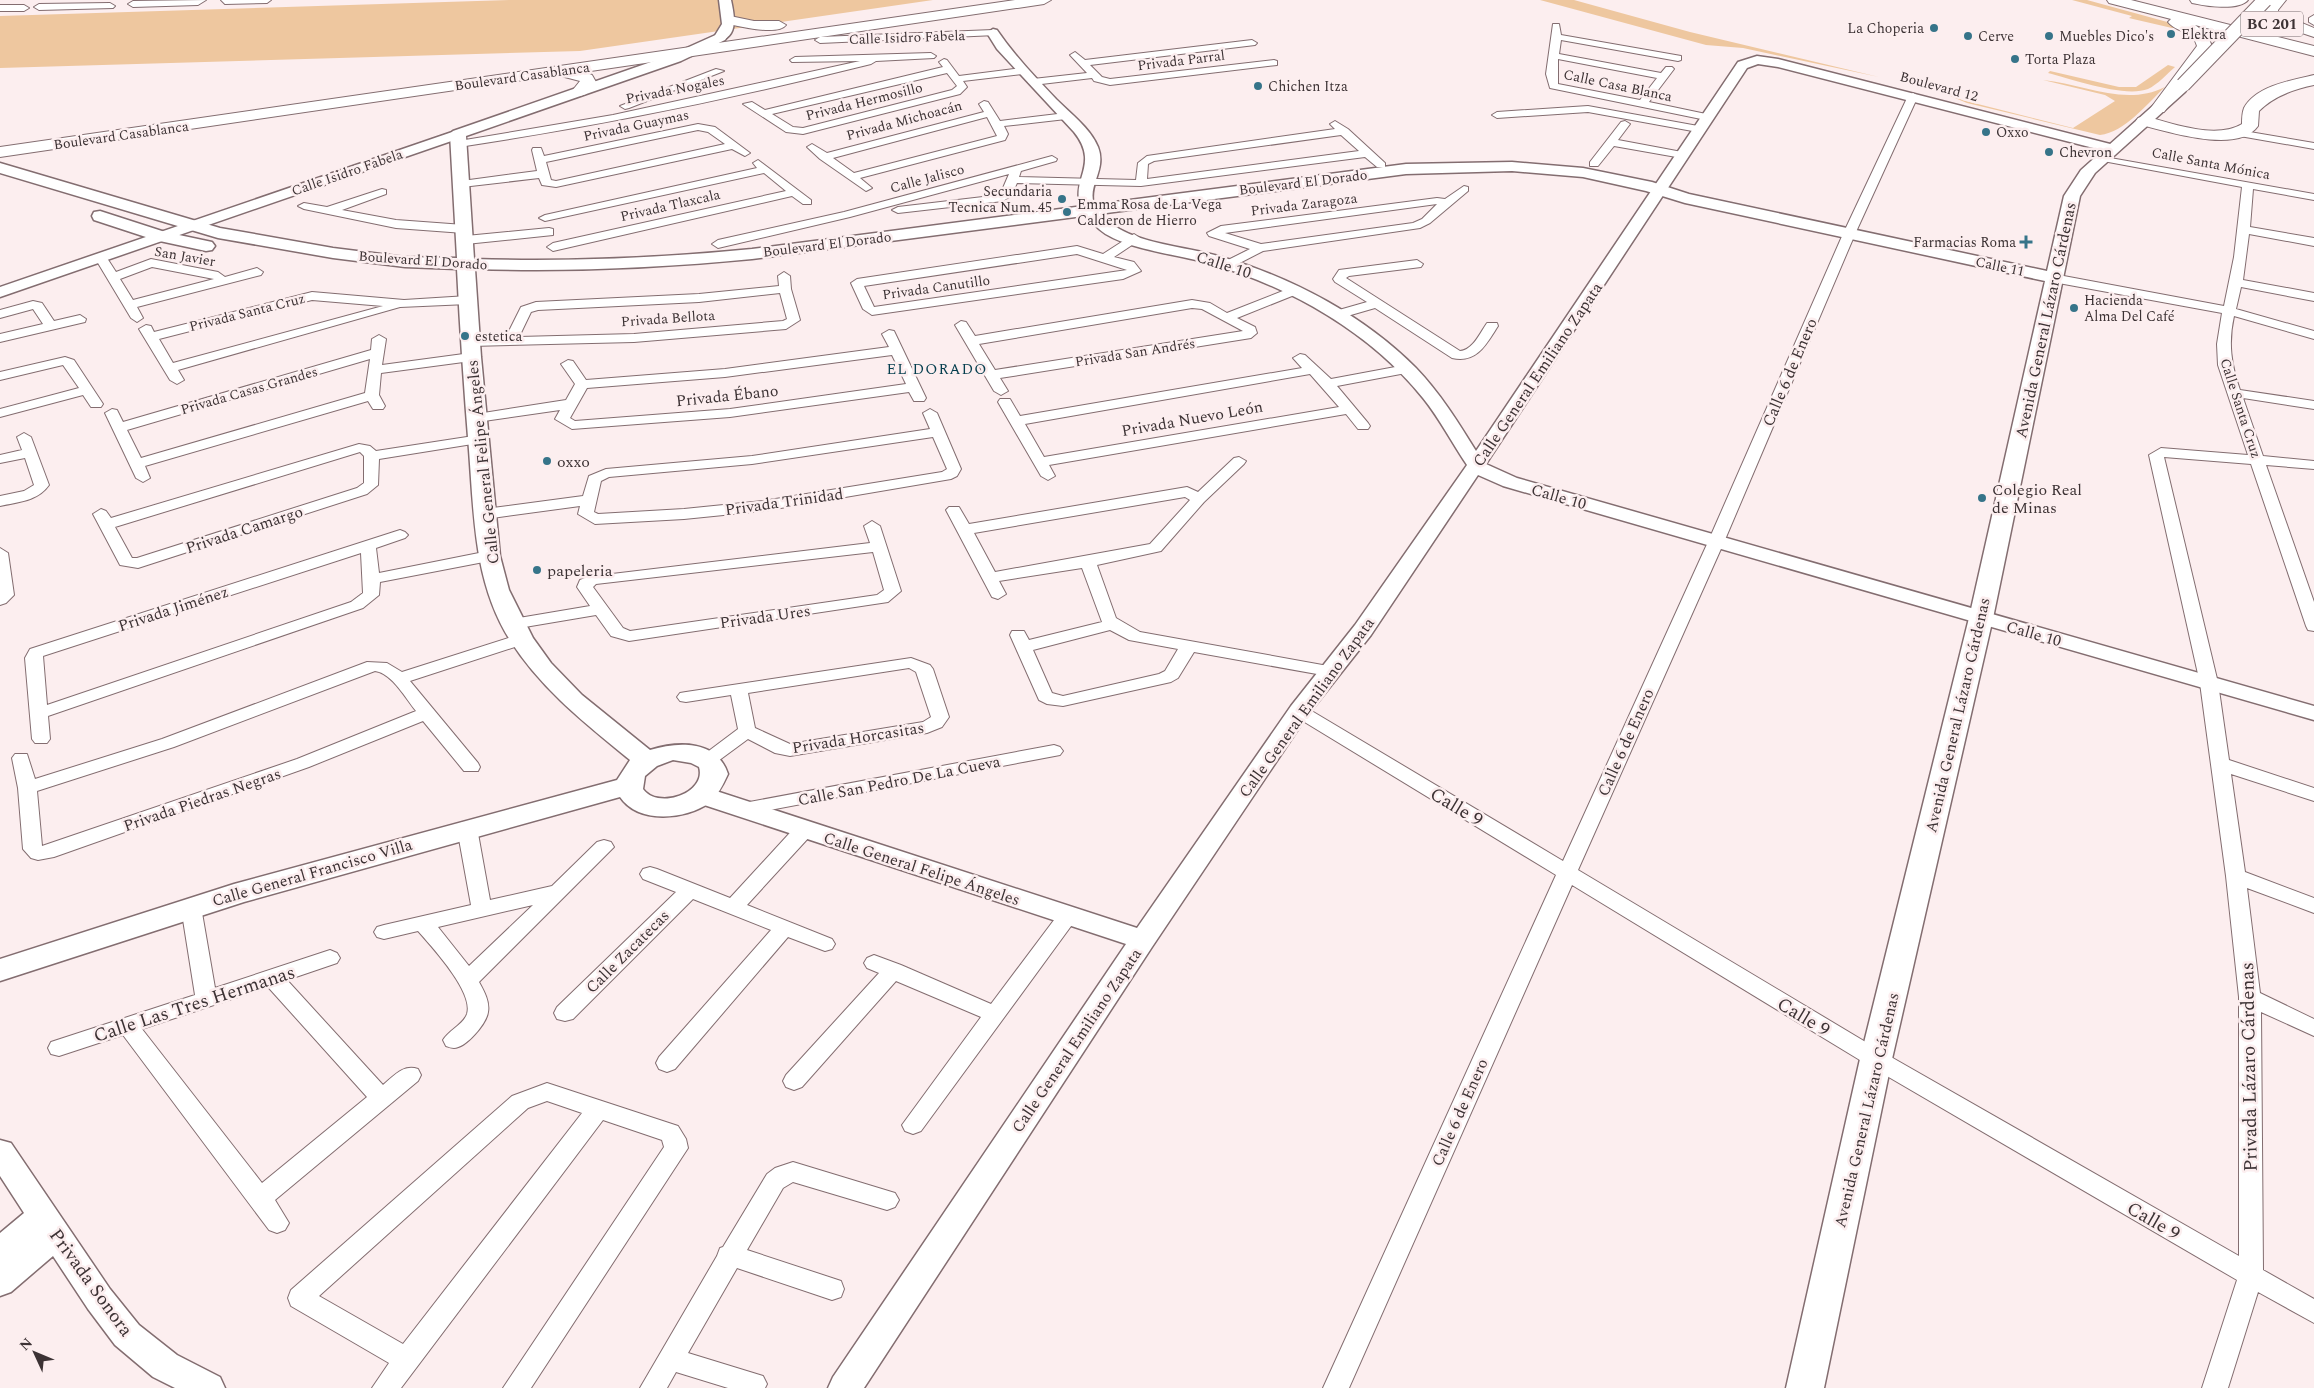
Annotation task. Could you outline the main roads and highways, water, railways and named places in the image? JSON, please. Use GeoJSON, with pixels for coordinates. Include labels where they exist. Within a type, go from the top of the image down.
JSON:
{"type":"FeatureCollection","features":[{"type":"Feature","properties":{"kind":"main road","name":"Boulevard Casablanca"},"geometry":{"type":"LineString","coordinates":[[0,141],[813,24],[966,0]]}},
{"type":"Feature","properties":{"kind":"main road","name":"Boulevard Casablanca"},"geometry":{"type":"LineString","coordinates":[[0,152],[1044,0]]}},
{"type":"Feature","properties":{"kind":"main road"},"geometry":{"type":"LineString","coordinates":[[2097,0],[2177,22],[2195,30],[2204,38],[2204,46],[2158,109]]}},
{"type":"Feature","properties":{"kind":"main road","name":"BC 201"},"geometry":{"type":"LineString","coordinates":[[2114,0],[2314,51]]}},
{"type":"Feature","properties":{"kind":"main road"},"geometry":{"type":"LineString","coordinates":[[2118,0],[2195,20]]}},
{"type":"Feature","properties":{"kind":"main road"},"geometry":{"type":"LineString","coordinates":[[2185,1],[2228,3],[2240,0]]}},
{"type":"Feature","properties":{"kind":"main road","name":"Avenida General Lázaro Cárdenas"},"geometry":{"type":"LineString","coordinates":[[1805,1388],[1876,1059],[1981,618],[2072,196],[2078,184],[2108,153],[2184,85],[2265,0]]}},
{"type":"Feature","properties":{"kind":"main road"},"geometry":{"type":"LineString","coordinates":[[2279,0],[2271,9],[2271,15],[2283,22],[2314,34]]}},
{"type":"Feature","properties":{"kind":"main road","name":"BC 201"},"geometry":{"type":"LineString","coordinates":[[2185,1],[2314,34]]}},
{"type":"Feature","properties":{"kind":"main road"},"geometry":{"type":"LineString","coordinates":[[730,20],[754,25],[813,24]]}},
{"type":"Feature","properties":{"kind":"main road"},"geometry":{"type":"LineString","coordinates":[[2144,121],[2206,134],[2238,132],[2250,126],[2251,110],[2255,105],[2283,87],[2300,66],[2287,50],[2250,34]]}},
{"type":"Feature","properties":{"kind":"main road","name":"Calle Isidro Fabela"},"geometry":{"type":"LineString","coordinates":[[458,139],[580,91],[693,51],[720,37]]}},
{"type":"Feature","properties":{"kind":"main road"},"geometry":{"type":"LineString","coordinates":[[547,72],[571,72],[586,78],[588,82],[580,91]]}},
{"type":"Feature","properties":{"kind":"main road"},"geometry":{"type":"LineString","coordinates":[[2283,87],[2314,80]]}},
{"type":"Feature","properties":{"kind":"main road","name":"Calle General Felipe Ángeles"},"geometry":{"type":"LineString","coordinates":[[458,139],[471,349],[485,514],[489,556],[497,590],[517,632],[542,668],[573,700],[647,761]]}},
{"type":"Feature","properties":{"kind":"main road"},"geometry":{"type":"LineString","coordinates":[[17,182],[14,168],[17,162],[25,156],[46,148],[70,142]]}},
{"type":"Feature","properties":{"kind":"main road","name":"Boulevard El Dorado"},"geometry":{"type":"LineString","coordinates":[[0,184],[17,182],[218,233],[333,253],[405,262],[467,282],[536,266],[697,259],[752,254],[1441,166],[1548,168],[1657,193]]}},
{"type":"Feature","properties":{"kind":"main road","name":"Boulevard El Dorado"},"geometry":{"type":"LineString","coordinates":[[0,168],[17,182]]}},
{"type":"Feature","properties":{"kind":"main road","name":"Boulevard El Dorado"},"geometry":{"type":"LineString","coordinates":[[652,279],[808,263],[1419,181],[1522,179],[1657,193]]}},
{"type":"Feature","properties":{"kind":"main road","name":"Calle 11"},"geometry":{"type":"LineString","coordinates":[[1657,193],[2053,278]]}},
{"type":"Feature","properties":{"kind":"main road","name":"Boulevard El Dorado"},"geometry":{"type":"LineString","coordinates":[[79,209],[161,236],[210,247],[339,269],[467,282],[550,282]]}},
{"type":"Feature","properties":{"kind":"main road"},"geometry":{"type":"LineString","coordinates":[[673,752],[699,755],[708,760],[714,768],[715,777],[711,786],[690,802],[662,808],[638,801],[630,794],[628,786],[630,777],[636,768],[647,761],[673,752]]}},
{"type":"Feature","properties":{"kind":"main road","name":"Calle General Francisco Villa"},"geometry":{"type":"LineString","coordinates":[[0,970],[191,907],[467,828],[628,786]]}},
{"type":"Feature","properties":{"kind":"place","name":"La Choperia"},"geometry":{"type":"Point","coordinates":[1934,28]}},
{"type":"Feature","properties":{"kind":"place","name":"Elektra"},"geometry":{"type":"Point","coordinates":[2171,34]}},
{"type":"Feature","properties":{"kind":"place","name":"Cerve"},"geometry":{"type":"Point","coordinates":[1968,36]}},
{"type":"Feature","properties":{"kind":"place","name":"Muebles Dico's"},"geometry":{"type":"Point","coordinates":[2049,36]}},
{"type":"Feature","properties":{"kind":"place","name":"Torta Plaza"},"geometry":{"type":"Point","coordinates":[2015,59]}},
{"type":"Feature","properties":{"kind":"place","name":"Chichen Itza"},"geometry":{"type":"Point","coordinates":[1258,86]}},
{"type":"Feature","properties":{"kind":"place","name":"Oxxo"},"geometry":{"type":"Point","coordinates":[1986,132]}},
{"type":"Feature","properties":{"kind":"place","name":"Chevron"},"geometry":{"type":"Point","coordinates":[2049,152]}},
{"type":"Feature","properties":{"kind":"place","name":"Secundaria Tecnica Num. 45"},"geometry":{"type":"Point","coordinates":[1062,199]}},
{"type":"Feature","properties":{"kind":"place","name":"Emma Rosa de La Vega Calderon de Hierro"},"geometry":{"type":"Point","coordinates":[1067,212]}},
{"type":"Feature","properties":{"kind":"place","name":"Farmacias Roma"},"geometry":{"type":"Point","coordinates":[2026,242]}},
{"type":"Feature","properties":{"kind":"place","name":"Hacienda Alma Del Café"},"geometry":{"type":"Point","coordinates":[2074,308]}},
{"type":"Feature","properties":{"kind":"place","name":"estetica"},"geometry":{"type":"Point","coordinates":[465,336]}},
{"type":"Feature","properties":{"kind":"place","name":"oxxo"},"geometry":{"type":"Point","coordinates":[547,461]}},
{"type":"Feature","properties":{"kind":"place","name":"Colegio Real de Minas"},"geometry":{"type":"Point","coordinates":[1982,498]}},
{"type":"Feature","properties":{"kind":"place","name":"papeleria"},"geometry":{"type":"Point","coordinates":[537,570]}},
{"type":"Feature","properties":{"kind":"district","name":"EL DORADO"},"geometry":{"type":"Point","coordinates":[937,369]}}]}
